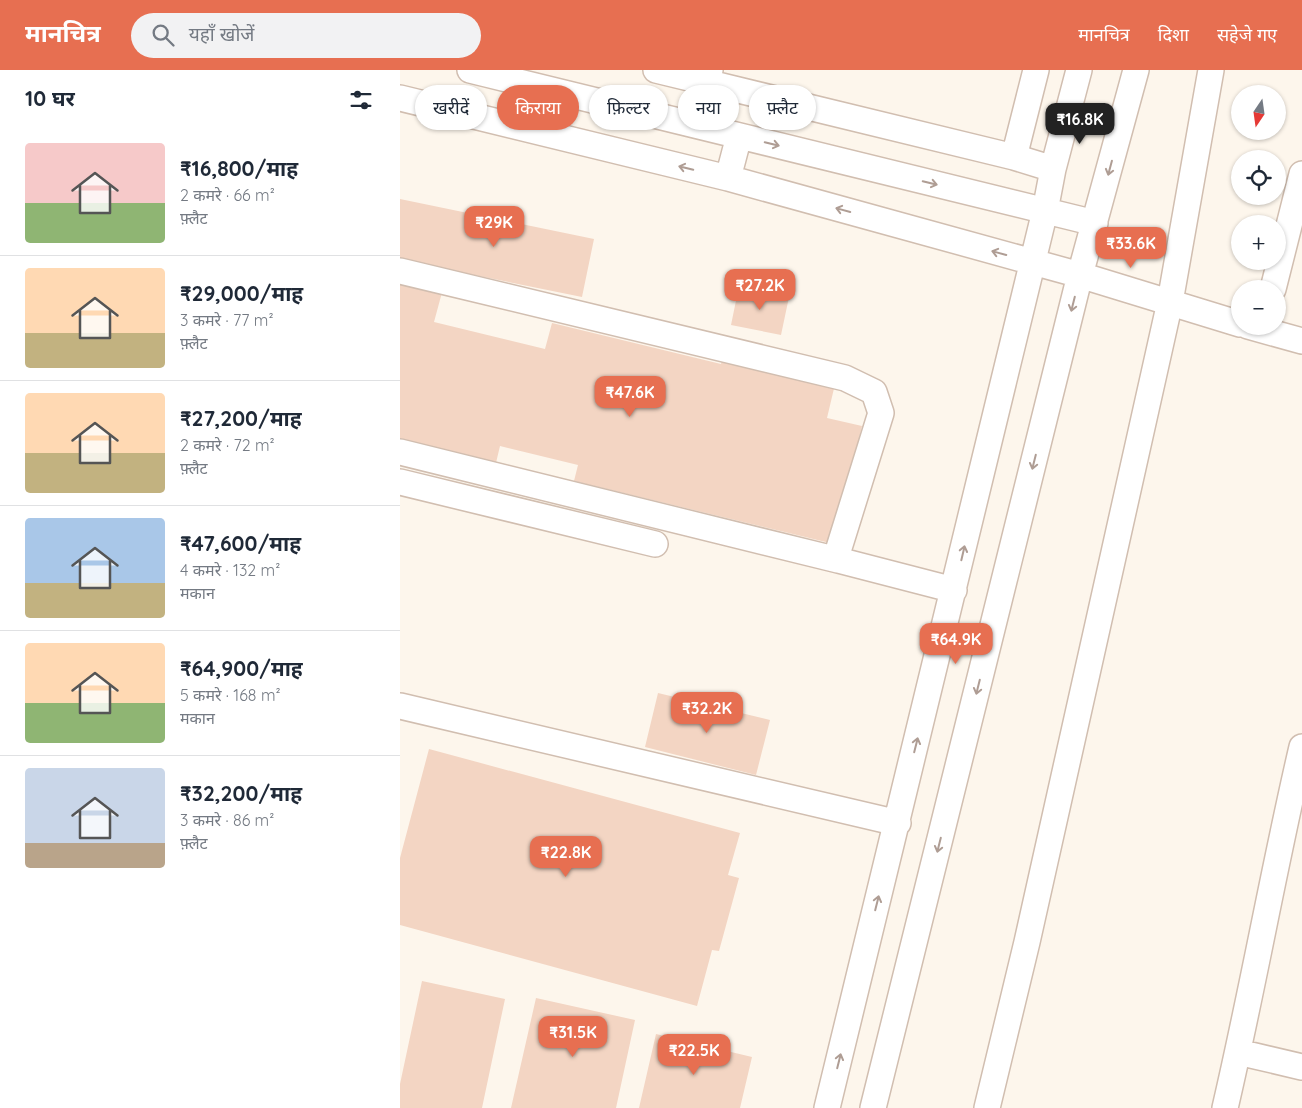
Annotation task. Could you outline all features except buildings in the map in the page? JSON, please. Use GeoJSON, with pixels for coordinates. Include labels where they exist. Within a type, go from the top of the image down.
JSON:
{"type":"FeatureCollection","features":[{"type":"Feature","properties":{"kind":"street"},"geometry":{"type":"LineString","coordinates":[[470,70],[678,122]]}},
{"type":"Feature","properties":{"kind":"street"},"geometry":{"type":"LineString","coordinates":[[656,70],[708,76],[1053,169]]}},
{"type":"Feature","properties":{"kind":"street"},"geometry":{"type":"LineString","coordinates":[[1014,158],[1036,70]]}},
{"type":"Feature","properties":{"kind":"street"},"geometry":{"type":"LineString","coordinates":[[827,1108],[954,590],[1045,211],[1053,169],[1079,70]]}},
{"type":"Feature","properties":{"kind":"street"},"geometry":{"type":"LineString","coordinates":[[873,1108],[1080,275],[1136,70]]}},
{"type":"Feature","properties":{"kind":"street"},"geometry":{"type":"LineString","coordinates":[[987,1108],[1027,942],[1170,302],[1211,70]]}},
{"type":"Feature","properties":{"kind":"street"},"geometry":{"type":"LineString","coordinates":[[400,98],[728,178],[1080,275],[1231,320]]}},
{"type":"Feature","properties":{"kind":"street"},"geometry":{"type":"LineString","coordinates":[[713,130],[1095,223]]}},
{"type":"Feature","properties":{"kind":"street"},"geometry":{"type":"LineString","coordinates":[[728,178],[739,136]]}},
{"type":"Feature","properties":{"kind":"street"},"geometry":{"type":"LineString","coordinates":[[1275,280],[1302,174]]}},
{"type":"Feature","properties":{"kind":"street"},"geometry":{"type":"LineString","coordinates":[[400,271],[845,378],[874,392],[881,413],[839,548],[838,560]]}},
{"type":"Feature","properties":{"kind":"street"},"geometry":{"type":"LineString","coordinates":[[1281,335],[1302,341]]}},
{"type":"Feature","properties":{"kind":"street"},"geometry":{"type":"LineString","coordinates":[[400,452],[954,590]]}},
{"type":"Feature","properties":{"kind":"street"},"geometry":{"type":"LineString","coordinates":[[400,482],[655,544]]}},
{"type":"Feature","properties":{"kind":"street"},"geometry":{"type":"LineString","coordinates":[[400,706],[898,822]]}},
{"type":"Feature","properties":{"kind":"street"},"geometry":{"type":"LineString","coordinates":[[1225,1108],[1292,832],[1302,746]]}},
{"type":"Feature","properties":{"kind":"street"},"geometry":{"type":"LineString","coordinates":[[1238,1052],[1302,1067]]}}]}
